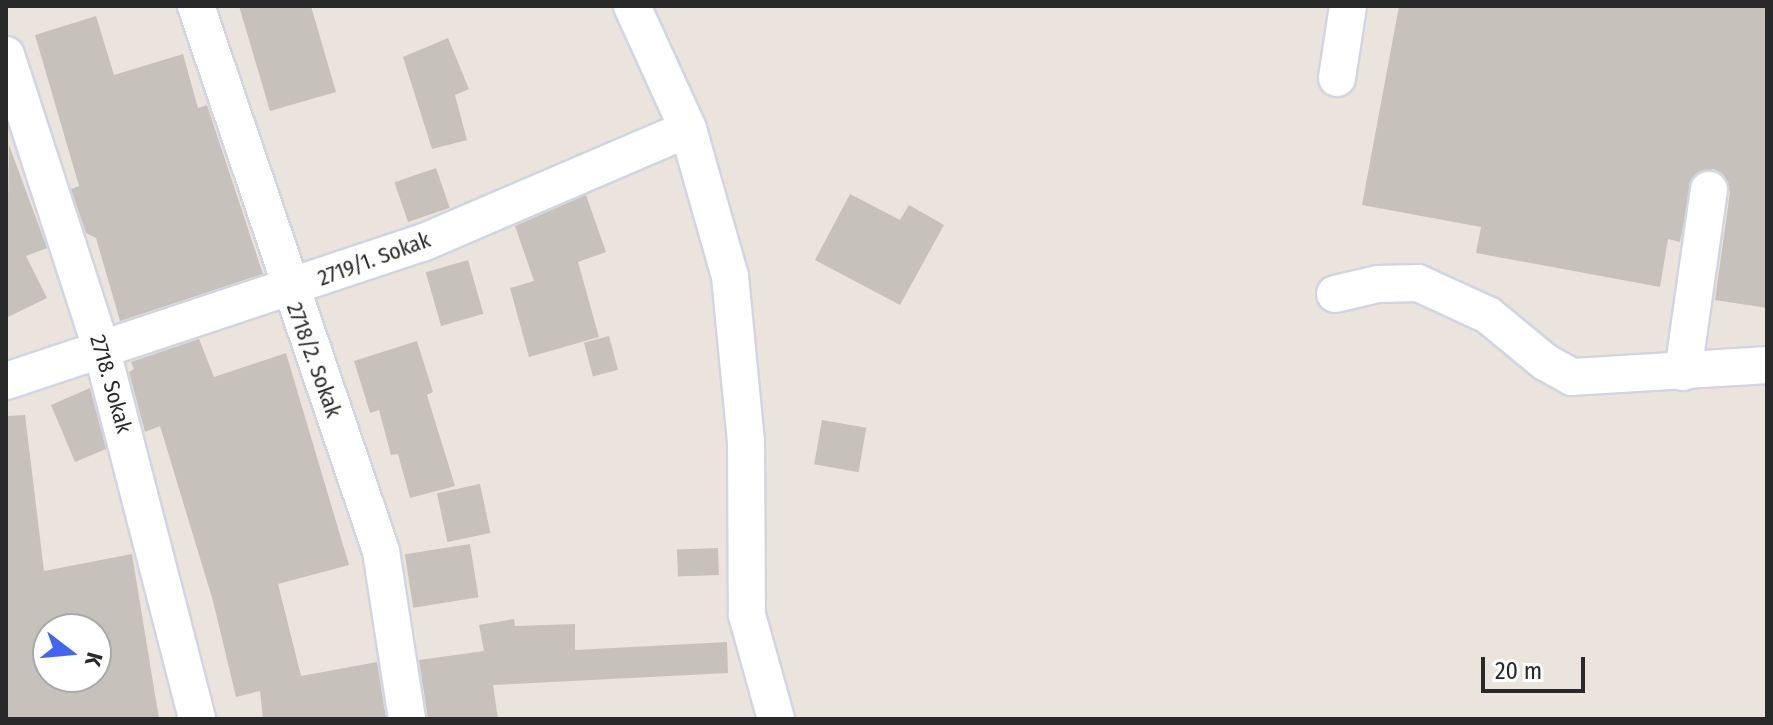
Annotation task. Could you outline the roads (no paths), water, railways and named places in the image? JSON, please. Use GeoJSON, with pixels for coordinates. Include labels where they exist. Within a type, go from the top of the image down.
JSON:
{"type":"FeatureCollection","features":[{"type":"Feature","properties":{"kind":"street","name":"2718/2. Sokak"},"geometry":{"type":"LineString","coordinates":[[196,6],[289,290],[381,551],[407,719]]}},
{"type":"Feature","properties":{"kind":"street"},"geometry":{"type":"LineString","coordinates":[[632,6],[688,129],[730,276],[746,441],[747,615],[776,719]]}},
{"type":"Feature","properties":{"kind":"street"},"geometry":{"type":"LineString","coordinates":[[1337,78],[1348,6]]}},
{"type":"Feature","properties":{"kind":"street","name":"2718. Sokak"},"geometry":{"type":"LineString","coordinates":[[6,55],[102,351],[197,719]]}},
{"type":"Feature","properties":{"kind":"street","name":"2719/1. Sokak"},"geometry":{"type":"LineString","coordinates":[[6,381],[289,290],[422,243],[688,129]]}},
{"type":"Feature","properties":{"kind":"street"},"geometry":{"type":"LineString","coordinates":[[1683,372],[1709,190]]}},
{"type":"Feature","properties":{"kind":"street"},"geometry":{"type":"LineString","coordinates":[[1335,294],[1378,284],[1418,283],[1488,315],[1545,362],[1572,377],[1767,365]]}}]}
